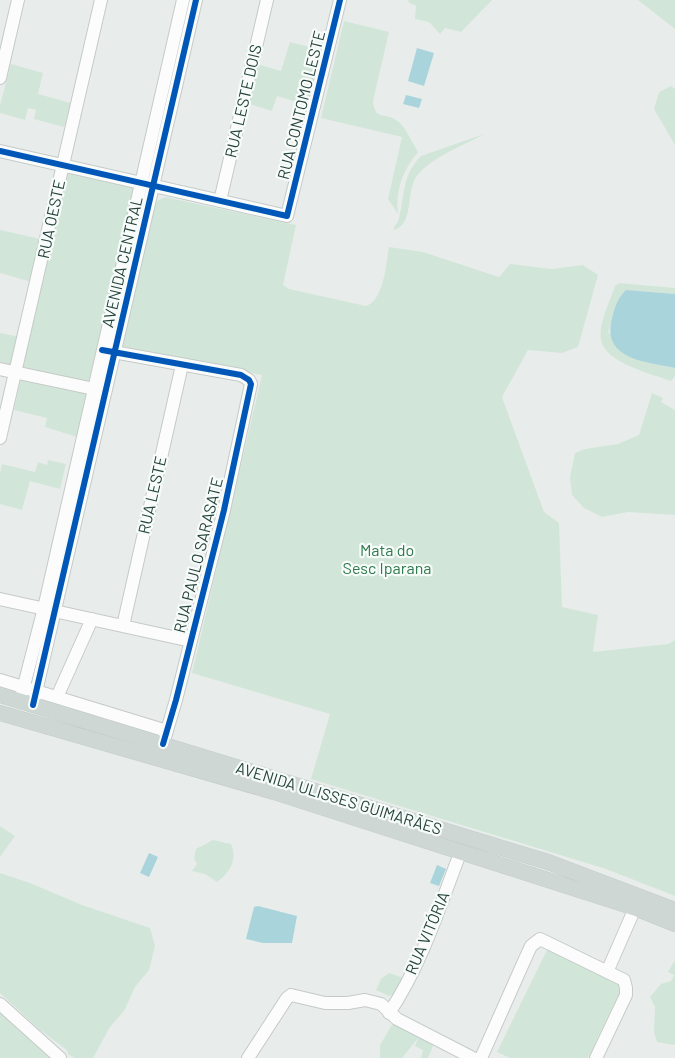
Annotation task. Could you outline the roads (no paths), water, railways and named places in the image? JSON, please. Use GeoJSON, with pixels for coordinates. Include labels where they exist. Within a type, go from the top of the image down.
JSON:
{"type":"FeatureCollection","features":[{"type":"Feature","properties":{"kind":"main road","name":"AVENIDA ULISSES GUIMARÃES"},"geometry":{"type":"LineString","coordinates":[[0,695],[29,696],[84,728],[263,789],[635,908],[675,924]]}},
{"type":"Feature","properties":{"kind":"main road","name":"AVENIDA ULISSES GUIMARÃES"},"geometry":{"type":"LineString","coordinates":[[0,713],[84,728],[165,738],[548,862],[675,910]]}},
{"type":"Feature","properties":{"kind":"street"},"geometry":{"type":"LineString","coordinates":[[0,78],[18,0]]}},
{"type":"Feature","properties":{"kind":"street","name":"RUA OESTE"},"geometry":{"type":"LineString","coordinates":[[0,438],[101,0]]}},
{"type":"Feature","properties":{"kind":"street","name":"AVENIDA CENTRAL"},"geometry":{"type":"LineString","coordinates":[[148,185],[183,0]]}},
{"type":"Feature","properties":{"kind":"street","name":"AVENIDA CENTRAL"},"geometry":{"type":"LineString","coordinates":[[29,696],[61,560],[93,388],[108,351],[196,0]]}},
{"type":"Feature","properties":{"kind":"street","name":"RUA LESTE DOIS"},"geometry":{"type":"LineString","coordinates":[[220,201],[267,0]]}},
{"type":"Feature","properties":{"kind":"street","name":"RUA CONTOMO LESTE"},"geometry":{"type":"LineString","coordinates":[[220,201],[287,216],[340,0]]}},
{"type":"Feature","properties":{"kind":"street"},"geometry":{"type":"LineString","coordinates":[[0,151],[220,201]]}},
{"type":"Feature","properties":{"kind":"street"},"geometry":{"type":"LineString","coordinates":[[108,351],[182,365]]}},
{"type":"Feature","properties":{"kind":"street","name":"AVENIDA CENTRAL"},"geometry":{"type":"LineString","coordinates":[[61,560],[106,392],[108,351]]}},
{"type":"Feature","properties":{"kind":"street","name":"RUA PAULO SARASATE"},"geometry":{"type":"LineString","coordinates":[[165,738],[224,510],[251,388],[250,381],[241,375],[182,365]]}},
{"type":"Feature","properties":{"kind":"street","name":"RUA LESTE"},"geometry":{"type":"LineString","coordinates":[[123,626],[182,365]]}},
{"type":"Feature","properties":{"kind":"street"},"geometry":{"type":"LineString","coordinates":[[0,369],[106,392]]}},
{"type":"Feature","properties":{"kind":"street"},"geometry":{"type":"LineString","coordinates":[[0,598],[191,641]]}},
{"type":"Feature","properties":{"kind":"street"},"geometry":{"type":"LineString","coordinates":[[57,697],[92,619]]}},
{"type":"Feature","properties":{"kind":"street"},"geometry":{"type":"LineString","coordinates":[[0,680],[29,696],[57,697],[165,738]]}},
{"type":"Feature","properties":{"kind":"street","name":"RUA VITÓRIA"},"geometry":{"type":"LineString","coordinates":[[385,1009],[399,998],[430,931],[461,851]]}},
{"type":"Feature","properties":{"kind":"street"},"geometry":{"type":"LineString","coordinates":[[607,972],[635,908]]}},
{"type":"Feature","properties":{"kind":"street"},"geometry":{"type":"LineString","coordinates":[[481,1058],[525,959],[535,942],[540,939],[624,980],[626,995],[596,1058]]}},
{"type":"Feature","properties":{"kind":"street"},"geometry":{"type":"LineString","coordinates":[[248,1058],[289,995],[294,994],[325,1003],[340,1004],[365,1000],[472,1058]]}},
{"type":"Feature","properties":{"kind":"street"},"geometry":{"type":"LineString","coordinates":[[0,1004],[60,1058]]}},
{"type":"Feature","properties":{"kind":"water"},"geometry":{"type":"Polygon","coordinates":[[[417,48],[434,53],[424,86],[408,81],[417,48]]]}},
{"type":"Feature","properties":{"kind":"water"},"geometry":{"type":"Polygon","coordinates":[[[406,95],[422,99],[419,108],[403,104],[406,95]]]}},
{"type":"Feature","properties":{"kind":"water"},"geometry":{"type":"Polygon","coordinates":[[[626,290],[675,294],[675,368],[628,356],[613,343],[610,332],[613,315],[615,307],[626,290]]]}},
{"type":"Feature","properties":{"kind":"water"},"geometry":{"type":"Polygon","coordinates":[[[149,853],[158,857],[149,877],[140,873],[149,853]]]}},
{"type":"Feature","properties":{"kind":"water"},"geometry":{"type":"Polygon","coordinates":[[[437,865],[446,869],[439,886],[430,883],[437,865]]]}},
{"type":"Feature","properties":{"kind":"water"},"geometry":{"type":"Polygon","coordinates":[[[254,907],[297,916],[292,943],[263,943],[246,939],[254,907]]]}},
{"type":"Feature","properties":{"kind":"park label","name":"Mata do Sesc Iparana"},"geometry":{"type":"Point","coordinates":[387,559]}}]}
